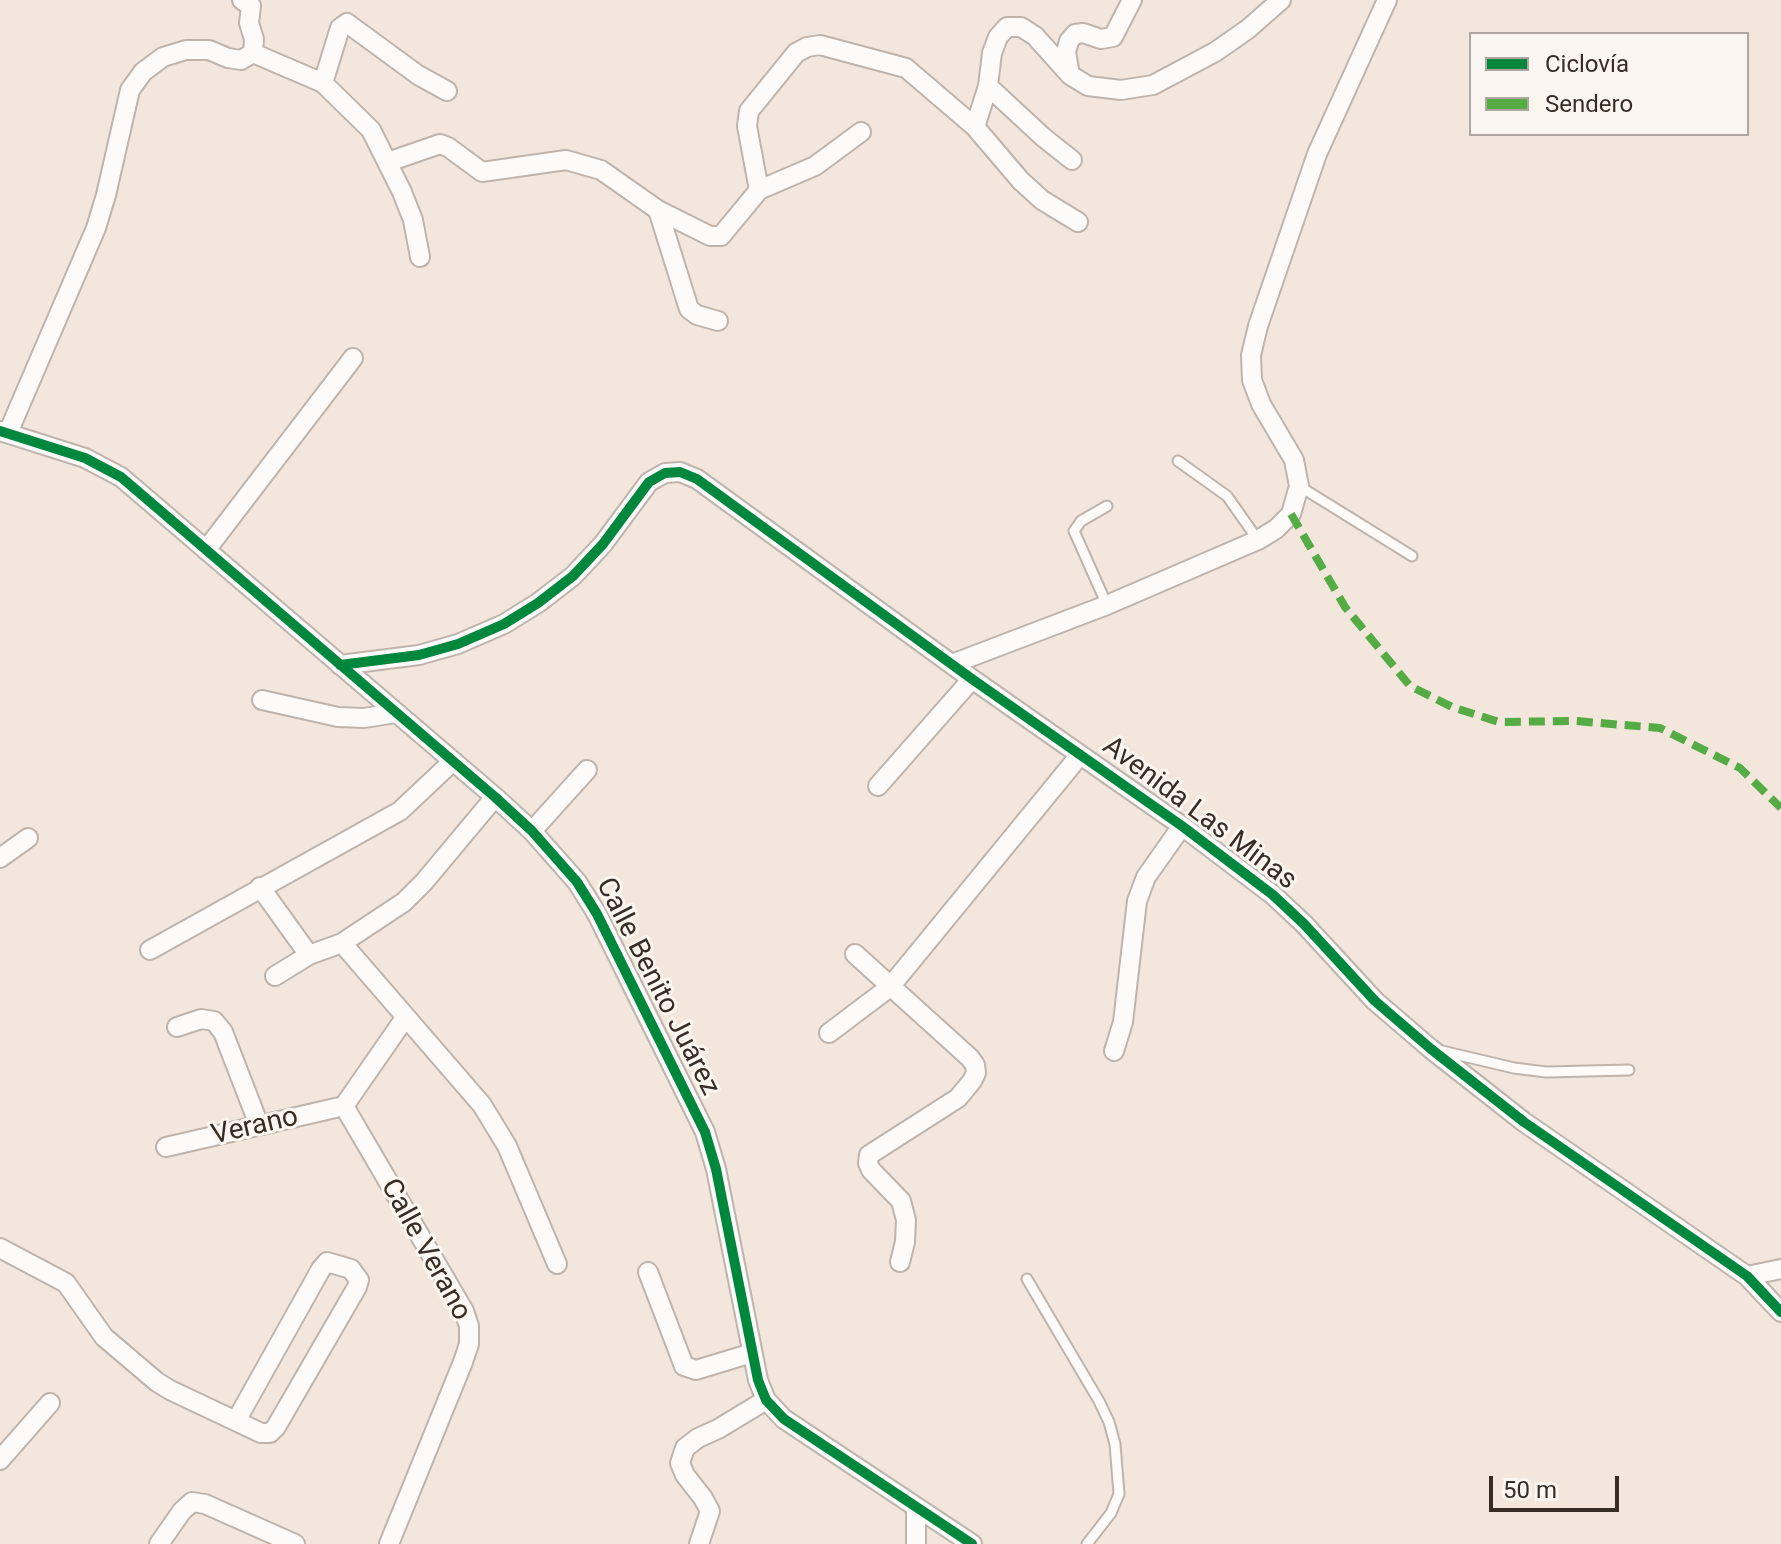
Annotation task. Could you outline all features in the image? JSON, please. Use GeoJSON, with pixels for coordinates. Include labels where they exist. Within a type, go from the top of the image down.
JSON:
{"type":"FeatureCollection","features":[{"type":"Feature","properties":{"kind":"street"},"geometry":{"type":"LineString","coordinates":[[1070,75],[1066,52],[1069,41],[1075,34],[1083,33],[1101,39],[1113,37],[1132,0]]}},
{"type":"Feature","properties":{"kind":"street"},"geometry":{"type":"LineString","coordinates":[[975,127],[988,86],[995,45],[1007,27],[1021,27],[1035,36],[1070,75],[1088,86],[1121,90],[1153,85],[1215,52],[1281,0]]}},
{"type":"Feature","properties":{"kind":"street"},"geometry":{"type":"LineString","coordinates":[[952,664],[1107,605],[1258,540],[1276,529],[1291,514],[1299,486],[1294,460],[1261,404],[1252,380],[1251,355],[1317,154],[1387,0]]}},
{"type":"Feature","properties":{"kind":"street"},"geometry":{"type":"LineString","coordinates":[[250,2],[253,53]]}},
{"type":"Feature","properties":{"kind":"street"},"geometry":{"type":"LineString","coordinates":[[323,83],[340,28],[347,23],[418,75],[447,91]]}},
{"type":"Feature","properties":{"kind":"street"},"geometry":{"type":"LineString","coordinates":[[759,190],[747,126],[749,111],[796,53],[820,45],[906,68],[975,127],[1031,191],[1078,222]]}},
{"type":"Feature","properties":{"kind":"street"},"geometry":{"type":"LineString","coordinates":[[4,432],[96,228],[130,90],[143,72],[163,57],[186,50],[209,50],[241,60],[253,53]]}},
{"type":"Feature","properties":{"kind":"street"},"geometry":{"type":"LineString","coordinates":[[253,53],[323,83],[371,130],[413,220],[420,257]]}},
{"type":"Feature","properties":{"kind":"street"},"geometry":{"type":"LineString","coordinates":[[988,86],[1072,160]]}},
{"type":"Feature","properties":{"kind":"street"},"geometry":{"type":"LineString","coordinates":[[388,162],[440,144],[482,172],[566,160],[601,170],[658,210],[715,237],[726,232],[759,190],[815,166],[861,132]]}},
{"type":"Feature","properties":{"kind":"street"},"geometry":{"type":"LineString","coordinates":[[658,210],[689,309],[697,315],[718,321]]}},
{"type":"Feature","properties":{"kind":"street"},"geometry":{"type":"LineString","coordinates":[[206,550],[353,358]]}},
{"type":"Feature","properties":{"kind":"street","name":"Calle Benito Juárez"},"geometry":{"type":"LineString","coordinates":[[4,432],[103,466],[121,477],[495,797],[532,831],[577,882],[597,914],[705,1132],[716,1169],[758,1380],[766,1400]]}},
{"type":"Feature","properties":{"kind":"street","name":"Avenida Las Minas"},"geometry":{"type":"LineString","coordinates":[[340,665],[419,655],[458,644],[504,624],[573,576],[603,544],[649,482],[665,473],[680,472],[697,479],[972,679],[1182,826],[1273,895],[1375,1001],[1431,1049],[1524,1122],[1747,1276],[1781,1312]]}},
{"type":"Feature","properties":{"kind":"street"},"geometry":{"type":"LineString","coordinates":[[878,786],[972,679]]}},
{"type":"Feature","properties":{"kind":"street"},"geometry":{"type":"LineString","coordinates":[[262,700],[338,717],[364,718],[396,713]]}},
{"type":"Feature","properties":{"kind":"street"},"geometry":{"type":"LineString","coordinates":[[829,1033],[890,987],[1080,755]]}},
{"type":"Feature","properties":{"kind":"street"},"geometry":{"type":"LineString","coordinates":[[150,950],[400,811],[452,762]]}},
{"type":"Feature","properties":{"kind":"street"},"geometry":{"type":"LineString","coordinates":[[532,831],[587,770]]}},
{"type":"Feature","properties":{"kind":"street"},"geometry":{"type":"LineString","coordinates":[[275,976],[309,955],[342,943],[404,902],[495,797]]}},
{"type":"Feature","properties":{"kind":"street"},"geometry":{"type":"LineString","coordinates":[[1114,1051],[1127,997],[1137,901],[1146,877],[1182,826]]}},
{"type":"Feature","properties":{"kind":"street"},"geometry":{"type":"LineString","coordinates":[[0,858],[28,838]]}},
{"type":"Feature","properties":{"kind":"street"},"geometry":{"type":"LineString","coordinates":[[260,887],[309,955]]}},
{"type":"Feature","properties":{"kind":"street"},"geometry":{"type":"LineString","coordinates":[[342,943],[482,1105],[507,1146],[557,1264]]}},
{"type":"Feature","properties":{"kind":"street"},"geometry":{"type":"LineString","coordinates":[[855,954],[970,1058],[976,1073],[950,1104],[869,1155],[871,1170],[901,1201],[906,1220],[900,1262]]}},
{"type":"Feature","properties":{"kind":"street"},"geometry":{"type":"LineString","coordinates":[[344,1106],[405,1018]]}},
{"type":"Feature","properties":{"kind":"street"},"geometry":{"type":"LineString","coordinates":[[177,1027],[201,1019],[214,1021],[223,1032],[259,1125]]}},
{"type":"Feature","properties":{"kind":"street","name":"Verano"},"geometry":{"type":"LineString","coordinates":[[166,1147],[344,1106]]}},
{"type":"Feature","properties":{"kind":"street","name":"Calle Verano"},"geometry":{"type":"LineString","coordinates":[[344,1106],[464,1311],[469,1326],[469,1344],[463,1362],[389,1544]]}},
{"type":"Feature","properties":{"kind":"street"},"geometry":{"type":"LineString","coordinates":[[0,1248],[66,1283],[104,1337],[157,1382],[236,1421],[261,1433],[270,1433],[276,1427],[357,1287],[359,1280],[351,1269],[327,1262],[236,1421]]}},
{"type":"Feature","properties":{"kind":"street"},"geometry":{"type":"LineString","coordinates":[[1747,1276],[1781,1269]]}},
{"type":"Feature","properties":{"kind":"street"},"geometry":{"type":"LineString","coordinates":[[648,1272],[684,1366],[696,1370],[752,1353]]}},
{"type":"Feature","properties":{"kind":"street"},"geometry":{"type":"LineString","coordinates":[[699,1544],[710,1511],[680,1463],[685,1448],[766,1400],[784,1419],[972,1544]]}},
{"type":"Feature","properties":{"kind":"street"},"geometry":{"type":"LineString","coordinates":[[0,1460],[50,1403]]}},
{"type":"Feature","properties":{"kind":"street"},"geometry":{"type":"LineString","coordinates":[[159,1544],[192,1502],[205,1504],[290,1543]]}},
{"type":"Feature","properties":{"kind":"street"},"geometry":{"type":"LineString","coordinates":[[916,1507],[916,1544]]}},
{"type":"Feature","properties":{"kind":"lane"},"geometry":{"type":"LineString","coordinates":[[1178,461],[1227,496],[1258,540]]}},
{"type":"Feature","properties":{"kind":"lane"},"geometry":{"type":"LineString","coordinates":[[1299,486],[1412,556]]}},
{"type":"Feature","properties":{"kind":"lane"},"geometry":{"type":"LineString","coordinates":[[1107,506],[1081,521],[1074,531],[1107,605]]}},
{"type":"Feature","properties":{"kind":"lane"},"geometry":{"type":"LineString","coordinates":[[1431,1049],[1546,1072],[1629,1070]]}},
{"type":"Feature","properties":{"kind":"lane"},"geometry":{"type":"LineString","coordinates":[[1027,1279],[1099,1401],[1115,1444],[1119,1494],[1111,1513],[1087,1544]]}},
{"type":"Feature","properties":{"kind":"marked path"},"geometry":{"type":"LineString","coordinates":[[1291,514],[1345,607],[1410,686],[1452,707],[1499,722],[1576,721],[1660,728],[1740,768],[1781,808]]}},
{"type":"Feature","properties":{"kind":"cycle path"},"geometry":{"type":"LineString","coordinates":[[0,431],[85,458],[121,477],[495,797],[532,831],[577,882],[597,914],[705,1132],[716,1169],[758,1380],[766,1400],[784,1419],[972,1544]]}},
{"type":"Feature","properties":{"kind":"cycle path"},"geometry":{"type":"LineString","coordinates":[[340,665],[419,655],[458,644],[504,624],[573,576],[603,544],[649,482],[665,473],[680,472],[697,479],[972,679],[1182,826],[1273,895],[1375,1001],[1431,1049],[1524,1122],[1747,1276],[1781,1312]]}}]}
